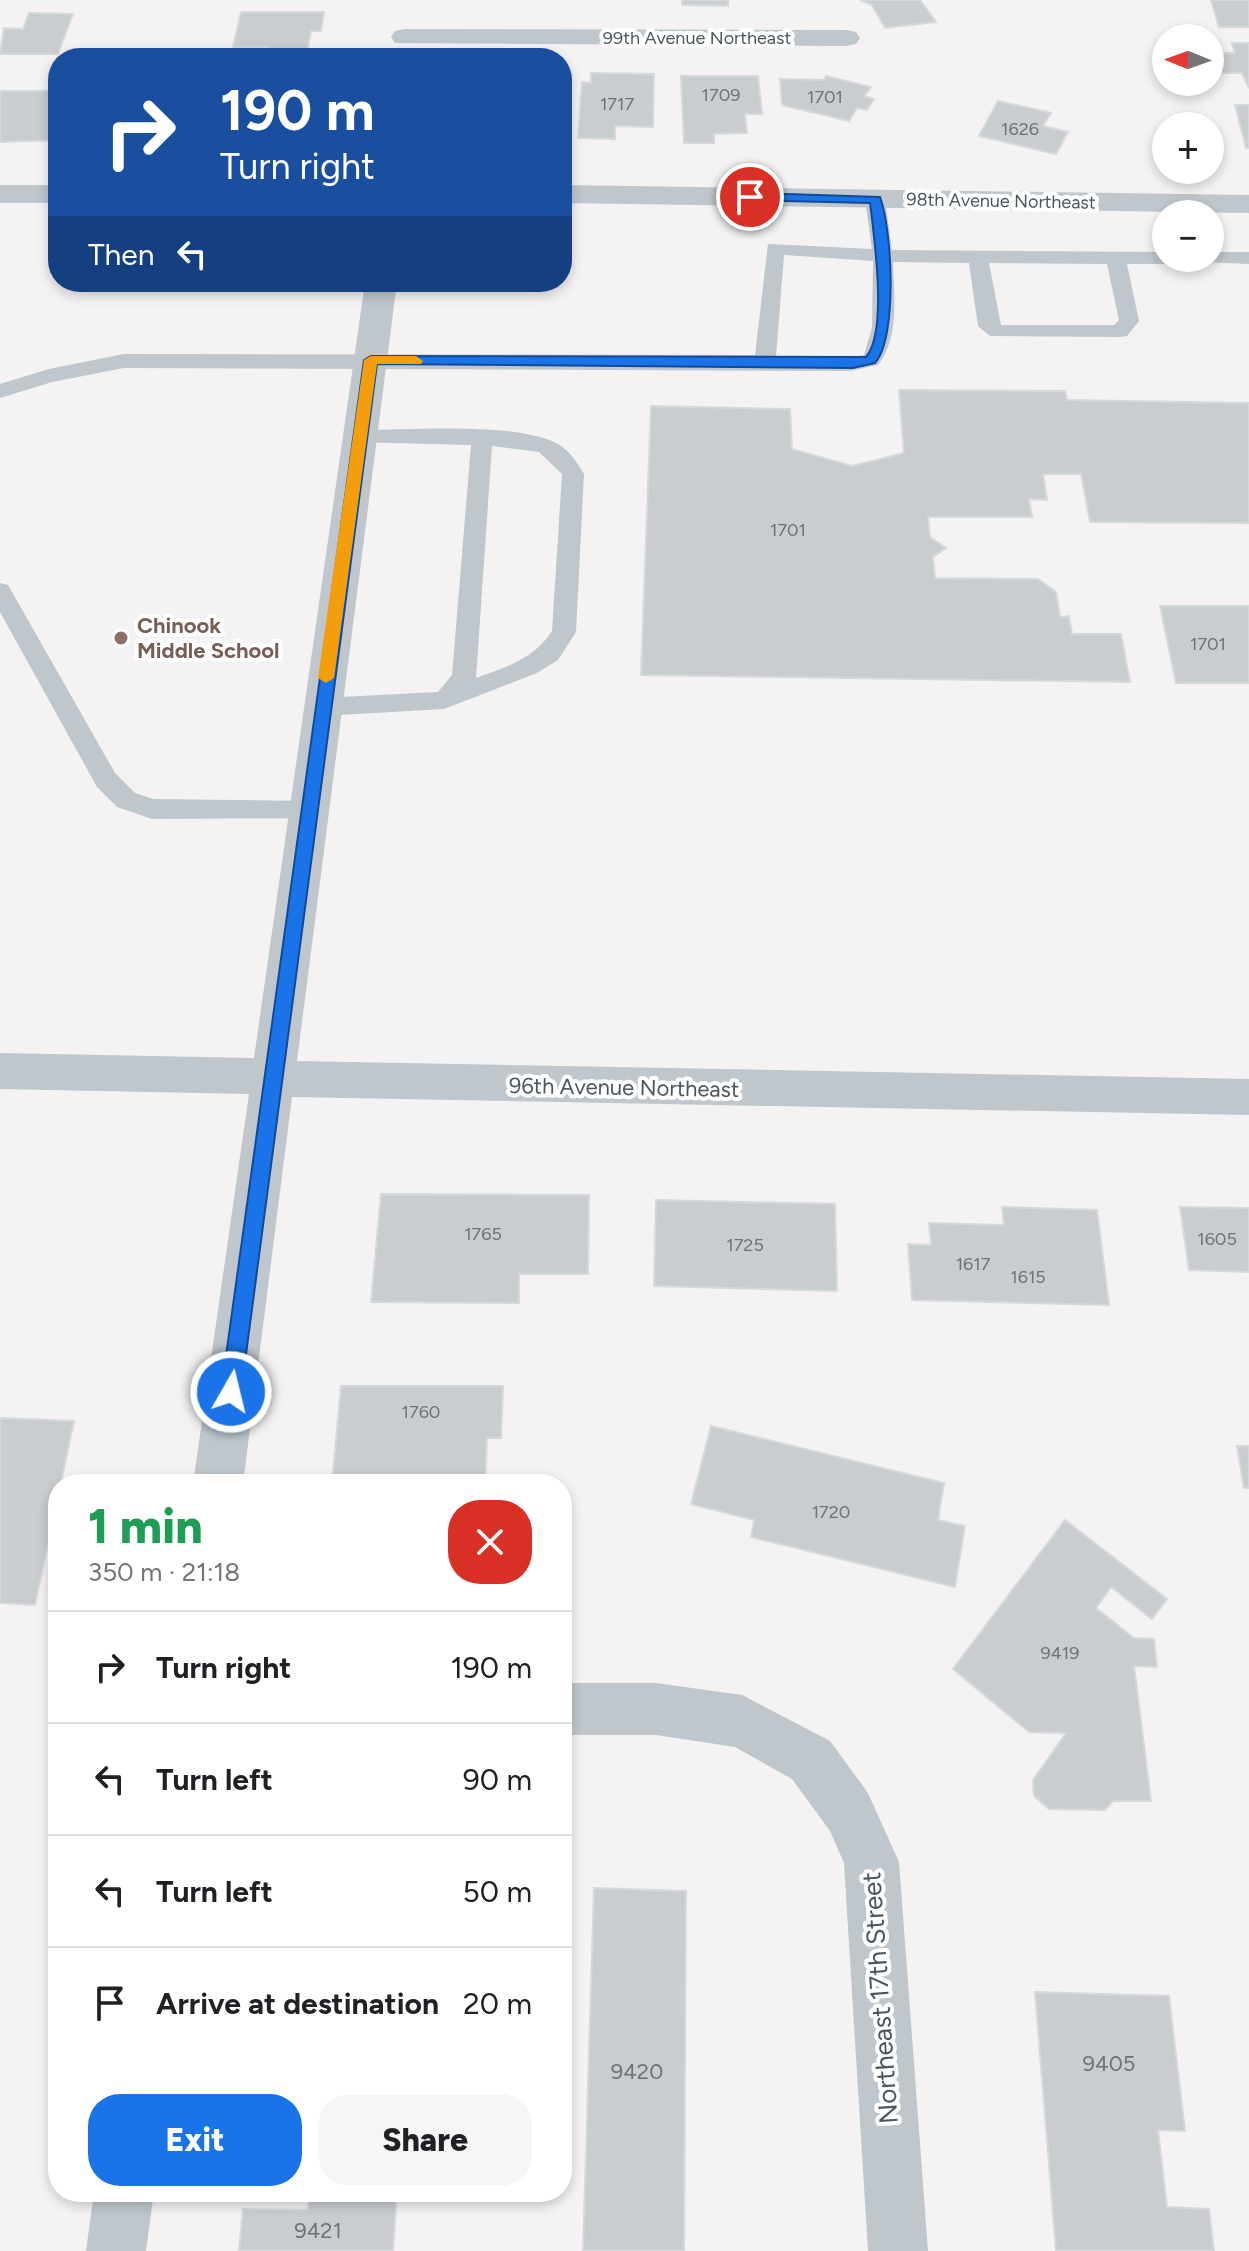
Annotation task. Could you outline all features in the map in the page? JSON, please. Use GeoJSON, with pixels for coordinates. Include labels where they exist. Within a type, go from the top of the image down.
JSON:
{"type":"FeatureCollection","features":[{"type":"Feature","properties":{"kind":"street","name":"99th Avenue Northeast"},"geometry":{"type":"LineString","coordinates":[[405,36],[846,38]]}},
{"type":"Feature","properties":{"kind":"street"},"geometry":{"type":"LineString","coordinates":[[0,194],[48,194]]}},
{"type":"Feature","properties":{"kind":"street","name":"98th Avenue Northeast"},"geometry":{"type":"LineString","coordinates":[[572,194],[1249,204]]}},
{"type":"Feature","properties":{"kind":"street"},"geometry":{"type":"LineString","coordinates":[[219,1474],[380,292]]}},
{"type":"Feature","properties":{"kind":"street","name":"96th Avenue Northeast"},"geometry":{"type":"LineString","coordinates":[[0,1071],[275,1077],[355,1083],[1249,1097]]}},
{"type":"Feature","properties":{"kind":"street","name":"Northeast 17th Street"},"geometry":{"type":"LineString","coordinates":[[572,1709],[656,1709],[742,1721],[811,1760],[849,1812],[871,1862],[898,2251]]}},
{"type":"Feature","properties":{"kind":"street"},"geometry":{"type":"LineString","coordinates":[[116,2251],[123,2202]]}},
{"type":"Feature","properties":{"kind":"lane"},"geometry":{"type":"LineString","coordinates":[[0,391],[49,376],[124,361],[853,363],[871,360],[878,352],[882,327],[883,256],[875,199]]}},
{"type":"Feature","properties":{"kind":"lane"},"geometry":{"type":"LineString","coordinates":[[765,362],[775,248],[883,256],[1152,258]]}},
{"type":"Feature","properties":{"kind":"lane"},"geometry":{"type":"LineString","coordinates":[[978,257],[988,326],[997,331],[1120,331],[1129,321],[1116,258]]}},
{"type":"Feature","properties":{"kind":"lane"},"geometry":{"type":"LineString","coordinates":[[1224,258],[1249,258]]}},
{"type":"Feature","properties":{"kind":"lane"},"geometry":{"type":"LineString","coordinates":[[322,707],[444,700],[529,667],[550,654],[564,632],[573,474],[567,460],[552,448],[532,442],[482,438],[360,437]]}},
{"type":"Feature","properties":{"kind":"lane"},"geometry":{"type":"LineString","coordinates":[[444,700],[464,678],[482,438]]}},
{"type":"Feature","properties":{"kind":"lane"},"geometry":{"type":"LineString","coordinates":[[0,591],[106,780],[126,800],[152,809],[308,811]]}},
{"type":"Feature","properties":{"kind":"building"},"geometry":{"type":"Polygon","coordinates":[[[682,0],[728,0],[728,6],[682,5],[682,0]]]}},
{"type":"Feature","properties":{"kind":"building"},"geometry":{"type":"Polygon","coordinates":[[[860,0],[920,0],[936,22],[885,28],[872,5],[860,0]]]}},
{"type":"Feature","properties":{"kind":"building"},"geometry":{"type":"Polygon","coordinates":[[[1211,0],[1249,0],[1249,27],[1224,27],[1224,24],[1218,24],[1211,0]]]}},
{"type":"Feature","properties":{"kind":"building"},"geometry":{"type":"Polygon","coordinates":[[[241,12],[324,12],[321,31],[311,31],[308,48],[233,47],[241,12]]]}},
{"type":"Feature","properties":{"kind":"building"},"geometry":{"type":"Polygon","coordinates":[[[29,13],[73,14],[60,48],[48,48],[48,54],[0,54],[4,28],[23,29],[29,13]]]}},
{"type":"Feature","properties":{"kind":"building"},"geometry":{"type":"Polygon","coordinates":[[[1232,43],[1249,43],[1249,88],[1242,73],[1224,73],[1224,53],[1235,53],[1232,43]]]}},
{"type":"Feature","properties":{"kind":"building"},"geometry":{"type":"Polygon","coordinates":[[[591,73],[654,74],[653,127],[615,126],[615,139],[578,138],[582,82],[591,83],[591,73]]]}},
{"type":"Feature","properties":{"kind":"building"},"geometry":{"type":"Polygon","coordinates":[[[681,76],[758,76],[762,114],[745,114],[747,133],[714,134],[714,143],[684,143],[681,76]]]}},
{"type":"Feature","properties":{"kind":"building"},"geometry":{"type":"Polygon","coordinates":[[[826,76],[871,87],[864,96],[874,99],[867,110],[857,108],[849,121],[782,105],[780,79],[824,80],[826,76]]]}},
{"type":"Feature","properties":{"kind":"building"},"geometry":{"type":"Polygon","coordinates":[[[0,91],[48,91],[48,140],[0,142],[0,91]]]}},
{"type":"Feature","properties":{"kind":"building"},"geometry":{"type":"Polygon","coordinates":[[[998,101],[1051,113],[1043,126],[1068,132],[1056,154],[979,136],[998,101]]]}},
{"type":"Feature","properties":{"kind":"building"},"geometry":{"type":"Polygon","coordinates":[[[1235,105],[1249,105],[1249,148],[1246,148],[1235,105]]]}},
{"type":"Feature","properties":{"kind":"building"},"geometry":{"type":"Polygon","coordinates":[[[899,390],[1065,391],[1067,400],[1249,403],[1249,523],[1090,522],[1081,474],[1043,474],[1047,500],[1029,499],[1032,517],[928,517],[930,537],[946,548],[933,557],[935,578],[1038,579],[1056,592],[1060,617],[1069,616],[1072,634],[1121,634],[1130,682],[641,675],[651,406],[790,409],[792,449],[852,466],[904,453],[899,390]]]}},
{"type":"Feature","properties":{"kind":"building"},"geometry":{"type":"Polygon","coordinates":[[[1160,606],[1249,606],[1249,683],[1176,683],[1160,606]]]}},
{"type":"Feature","properties":{"kind":"building"},"geometry":{"type":"Polygon","coordinates":[[[381,1194],[589,1195],[588,1274],[519,1274],[519,1303],[371,1302],[381,1194]]]}},
{"type":"Feature","properties":{"kind":"building"},"geometry":{"type":"Polygon","coordinates":[[[656,1200],[835,1204],[837,1291],[654,1286],[656,1200]]]}},
{"type":"Feature","properties":{"kind":"building"},"geometry":{"type":"Polygon","coordinates":[[[1002,1207],[1097,1210],[1109,1305],[912,1300],[908,1244],[931,1245],[929,1223],[1004,1225],[1002,1207]]]}},
{"type":"Feature","properties":{"kind":"building"},"geometry":{"type":"Polygon","coordinates":[[[1180,1207],[1249,1208],[1249,1272],[1189,1270],[1180,1207]]]}},
{"type":"Feature","properties":{"kind":"building"},"geometry":{"type":"Polygon","coordinates":[[[341,1386],[503,1386],[501,1438],[487,1438],[485,1474],[333,1474],[341,1386]]]}},
{"type":"Feature","properties":{"kind":"building"},"geometry":{"type":"Polygon","coordinates":[[[0,1418],[74,1421],[63,1474],[48,1474],[48,1544],[35,1605],[0,1603],[0,1418]]]}},
{"type":"Feature","properties":{"kind":"building"},"geometry":{"type":"Polygon","coordinates":[[[711,1426],[944,1483],[938,1520],[965,1526],[955,1587],[751,1537],[754,1520],[691,1504],[711,1426]]]}},
{"type":"Feature","properties":{"kind":"building"},"geometry":{"type":"Polygon","coordinates":[[[1237,1446],[1249,1446],[1249,1488],[1244,1488],[1237,1446]]]}},
{"type":"Feature","properties":{"kind":"building"},"geometry":{"type":"Polygon","coordinates":[[[1065,1520],[1167,1599],[1152,1619],[1111,1587],[1096,1608],[1134,1638],[1154,1639],[1157,1667],[1134,1666],[1151,1801],[1113,1801],[1105,1810],[1049,1809],[1034,1796],[1033,1780],[1066,1733],[1029,1732],[953,1669],[1065,1520]]]}},
{"type":"Feature","properties":{"kind":"building"},"geometry":{"type":"Polygon","coordinates":[[[594,1888],[686,1891],[684,2251],[583,2251],[594,1888]]]}},
{"type":"Feature","properties":{"kind":"building"},"geometry":{"type":"Polygon","coordinates":[[[1035,1992],[1169,1996],[1185,2131],[1158,2130],[1167,2207],[1209,2209],[1214,2251],[1056,2251],[1035,1992]]]}},
{"type":"Feature","properties":{"kind":"building"},"geometry":{"type":"Polygon","coordinates":[[[308,2202],[396,2202],[393,2251],[239,2251],[243,2209],[308,2210],[308,2202]]]}},
{"type":"Feature","properties":{"kind":"slow traffic"},"geometry":{"type":"LineString","coordinates":[[326,678],[371,360],[416,361]]}},
{"type":"Feature","properties":{"kind":"place","name":"Chinook Middle School"},"geometry":{"type":"Point","coordinates":[121,638]}},
{"type":"Feature","properties":{"kind":"route"},"geometry":{"type":"LineString","coordinates":[[231,1392],[371,360],[853,363],[871,360],[878,352],[882,327],[883,256],[875,199],[750,197]]}}]}
